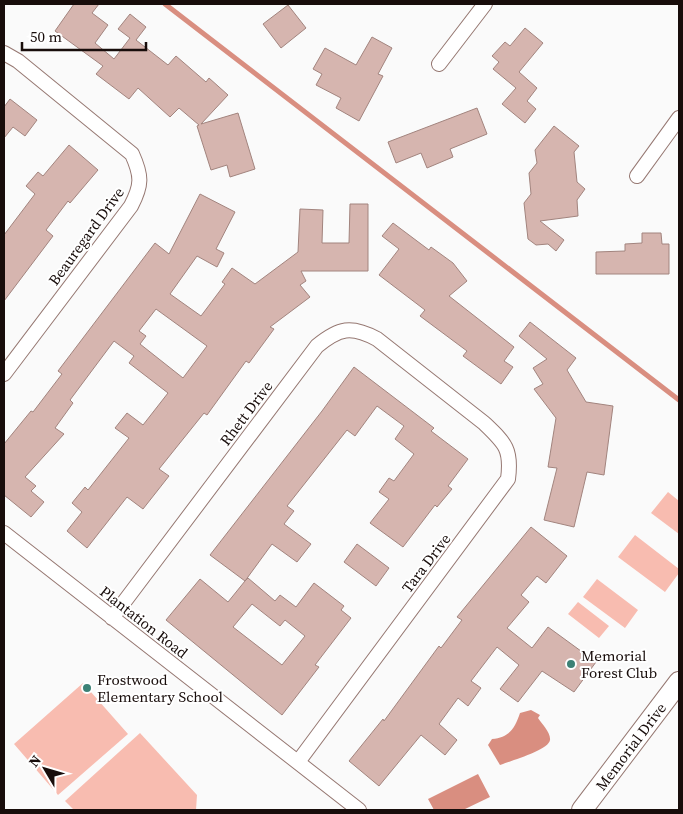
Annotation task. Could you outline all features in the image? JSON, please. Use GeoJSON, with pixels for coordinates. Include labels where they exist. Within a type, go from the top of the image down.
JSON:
{"type":"FeatureCollection","features":[{"type":"Feature","properties":{"kind":"street"},"geometry":{"type":"LineString","coordinates":[[439,64],[486,4]]}},
{"type":"Feature","properties":{"kind":"street","name":"Beauregard Drive"},"geometry":{"type":"LineString","coordinates":[[4,53],[18,60],[132,154],[139,169],[140,189],[131,206],[4,374]]}},
{"type":"Feature","properties":{"kind":"street"},"geometry":{"type":"LineString","coordinates":[[637,176],[679,118]]}},
{"type":"Feature","properties":{"kind":"street","name":"Rhett Drive"},"geometry":{"type":"LineString","coordinates":[[112,618],[317,346],[331,335],[347,329],[364,332],[377,339],[441,390]]}},
{"type":"Feature","properties":{"kind":"street","name":"Tara Drive"},"geometry":{"type":"LineString","coordinates":[[298,762],[508,479],[510,461],[507,447],[484,423],[441,390]]}},
{"type":"Feature","properties":{"kind":"street","name":"Plantation Road"},"geometry":{"type":"LineString","coordinates":[[4,533],[359,810]]}},
{"type":"Feature","properties":{"kind":"street","name":"Memorial Drive"},"geometry":{"type":"LineString","coordinates":[[582,810],[679,682]]}},
{"type":"Feature","properties":{"kind":"shaded area"},"geometry":{"type":"Polygon","coordinates":[[[668,492],[679,501],[679,534],[651,513],[668,492]]]}},
{"type":"Feature","properties":{"kind":"shaded area"},"geometry":{"type":"Polygon","coordinates":[[[635,535],[679,569],[679,573],[665,592],[618,557],[635,535]]]}},
{"type":"Feature","properties":{"kind":"shaded area"},"geometry":{"type":"Polygon","coordinates":[[[597,579],[638,610],[625,628],[583,597],[597,579]]]}},
{"type":"Feature","properties":{"kind":"shaded area"},"geometry":{"type":"Polygon","coordinates":[[[578,602],[609,626],[599,638],[568,614],[578,602]]]}},
{"type":"Feature","properties":{"kind":"shaded area"},"geometry":{"type":"Polygon","coordinates":[[[83,683],[128,734],[58,795],[14,744],[83,683]]]}},
{"type":"Feature","properties":{"kind":"shaded area"},"geometry":{"type":"Polygon","coordinates":[[[531,710],[540,715],[538,718],[550,737],[548,744],[543,748],[500,765],[488,745],[492,739],[503,737],[510,731],[520,713],[531,710]]]}},
{"type":"Feature","properties":{"kind":"shaded area"},"geometry":{"type":"Polygon","coordinates":[[[140,733],[197,795],[196,810],[74,810],[65,801],[140,733]]]}},
{"type":"Feature","properties":{"kind":"shaded area"},"geometry":{"type":"Polygon","coordinates":[[[478,774],[490,797],[463,810],[434,810],[428,799],[478,774]]]}},
{"type":"Feature","properties":{"kind":"building"},"geometry":{"type":"Polygon","coordinates":[[[74,4],[99,4],[92,13],[108,25],[95,43],[114,59],[130,38],[118,29],[130,14],[146,27],[136,40],[168,65],[176,56],[206,82],[209,78],[228,95],[201,124],[238,113],[255,169],[230,177],[227,165],[211,170],[197,126],[199,125],[179,108],[170,117],[138,88],[129,99],[96,74],[103,66],[55,31],[74,4]]]}},
{"type":"Feature","properties":{"kind":"building"},"geometry":{"type":"Polygon","coordinates":[[[288,5],[306,28],[281,48],[263,24],[288,5]]]}},
{"type":"Feature","properties":{"kind":"building"},"geometry":{"type":"Polygon","coordinates":[[[525,28],[543,43],[519,72],[537,88],[527,101],[536,109],[525,123],[502,104],[516,88],[493,69],[499,62],[492,56],[505,42],[510,46],[525,28]]]}},
{"type":"Feature","properties":{"kind":"building"},"geometry":{"type":"Polygon","coordinates":[[[372,37],[392,48],[378,74],[383,76],[359,121],[336,108],[341,98],[316,85],[322,74],[313,69],[325,48],[356,65],[372,37]]]}},
{"type":"Feature","properties":{"kind":"building"},"geometry":{"type":"Polygon","coordinates":[[[10,99],[37,120],[25,136],[13,127],[4,138],[4,107],[10,99]]]}},
{"type":"Feature","properties":{"kind":"building"},"geometry":{"type":"Polygon","coordinates":[[[477,108],[487,134],[450,149],[453,157],[427,168],[421,153],[396,163],[388,142],[477,108]]]}},
{"type":"Feature","properties":{"kind":"building"},"geometry":{"type":"Polygon","coordinates":[[[554,126],[579,146],[574,152],[577,182],[585,189],[577,200],[578,216],[540,221],[564,240],[556,251],[548,244],[536,245],[528,239],[524,203],[531,194],[529,173],[537,163],[535,150],[554,126]]]}},
{"type":"Feature","properties":{"kind":"building"},"geometry":{"type":"Polygon","coordinates":[[[69,145],[98,170],[70,203],[68,201],[46,230],[53,236],[4,301],[4,235],[35,194],[26,186],[38,172],[43,176],[69,145]]]}},
{"type":"Feature","properties":{"kind":"building"},"geometry":{"type":"Polygon","coordinates":[[[200,194],[235,212],[216,249],[224,253],[217,267],[197,256],[170,294],[201,316],[225,284],[222,282],[232,268],[255,284],[298,252],[300,209],[323,210],[322,243],[349,243],[350,204],[368,204],[368,271],[301,271],[306,281],[300,285],[310,297],[270,327],[274,329],[249,363],[246,361],[207,415],[204,413],[159,469],[169,476],[143,509],[127,497],[87,548],[67,531],[82,512],[72,503],[85,487],[88,490],[129,438],[115,428],[127,413],[143,425],[168,393],[129,363],[134,356],[114,341],[70,400],[73,403],[55,428],[64,434],[25,477],[36,486],[31,491],[44,502],[31,517],[4,495],[4,444],[31,411],[33,412],[62,374],[58,371],[155,243],[169,254],[200,194]],[[156,309],[139,331],[146,336],[140,344],[183,378],[207,346],[156,309]]]}},
{"type":"Feature","properties":{"kind":"building"},"geometry":{"type":"Polygon","coordinates":[[[393,223],[429,250],[431,247],[453,263],[467,281],[449,296],[514,347],[504,361],[513,367],[501,384],[463,356],[467,351],[420,316],[425,310],[379,275],[399,249],[382,236],[393,223]]]}},
{"type":"Feature","properties":{"kind":"building"},"geometry":{"type":"Polygon","coordinates":[[[642,233],[661,233],[662,244],[669,244],[669,274],[596,274],[596,252],[625,251],[625,244],[642,243],[642,233]]]}},
{"type":"Feature","properties":{"kind":"building"},"geometry":{"type":"Polygon","coordinates":[[[530,322],[576,358],[567,370],[586,402],[613,406],[604,475],[587,472],[574,527],[544,520],[557,468],[548,467],[556,418],[534,389],[543,384],[533,368],[547,359],[519,336],[530,322]]]}},
{"type":"Feature","properties":{"kind":"building"},"geometry":{"type":"Polygon","coordinates":[[[354,367],[434,428],[431,431],[468,459],[448,486],[452,489],[437,507],[435,505],[403,547],[370,523],[389,499],[379,492],[389,478],[394,481],[414,454],[395,439],[404,426],[377,406],[355,436],[347,430],[287,506],[294,511],[284,524],[311,544],[297,562],[272,544],[245,581],[210,555],[354,367]]]}},
{"type":"Feature","properties":{"kind":"building"},"geometry":{"type":"Polygon","coordinates":[[[531,527],[567,556],[546,583],[537,576],[521,595],[529,602],[507,628],[532,648],[548,627],[596,662],[574,692],[542,671],[518,702],[500,689],[519,665],[497,647],[471,681],[481,688],[468,706],[458,698],[439,724],[457,740],[445,755],[421,735],[379,786],[349,761],[383,719],[384,721],[439,646],[441,648],[462,620],[457,617],[531,527]]]}},
{"type":"Feature","properties":{"kind":"building"},"geometry":{"type":"Polygon","coordinates":[[[357,544],[389,568],[376,586],[344,562],[357,544]]]}},
{"type":"Feature","properties":{"kind":"building"},"geometry":{"type":"Polygon","coordinates":[[[248,578],[275,601],[280,595],[296,607],[314,583],[344,606],[341,610],[351,618],[315,665],[319,667],[282,715],[166,620],[200,579],[228,602],[248,578]],[[252,604],[233,627],[282,665],[305,636],[285,620],[280,626],[252,604]]]}},
{"type":"Feature","properties":{"kind":"waterway"},"geometry":{"type":"LineString","coordinates":[[165,4],[679,400]]}},
{"type":"Feature","properties":{"kind":"place","name":"Memorial Forest Club"},"geometry":{"type":"Point","coordinates":[571,664]}},
{"type":"Feature","properties":{"kind":"place","name":"Frostwood Elementary School"},"geometry":{"type":"Point","coordinates":[87,688]}}]}
